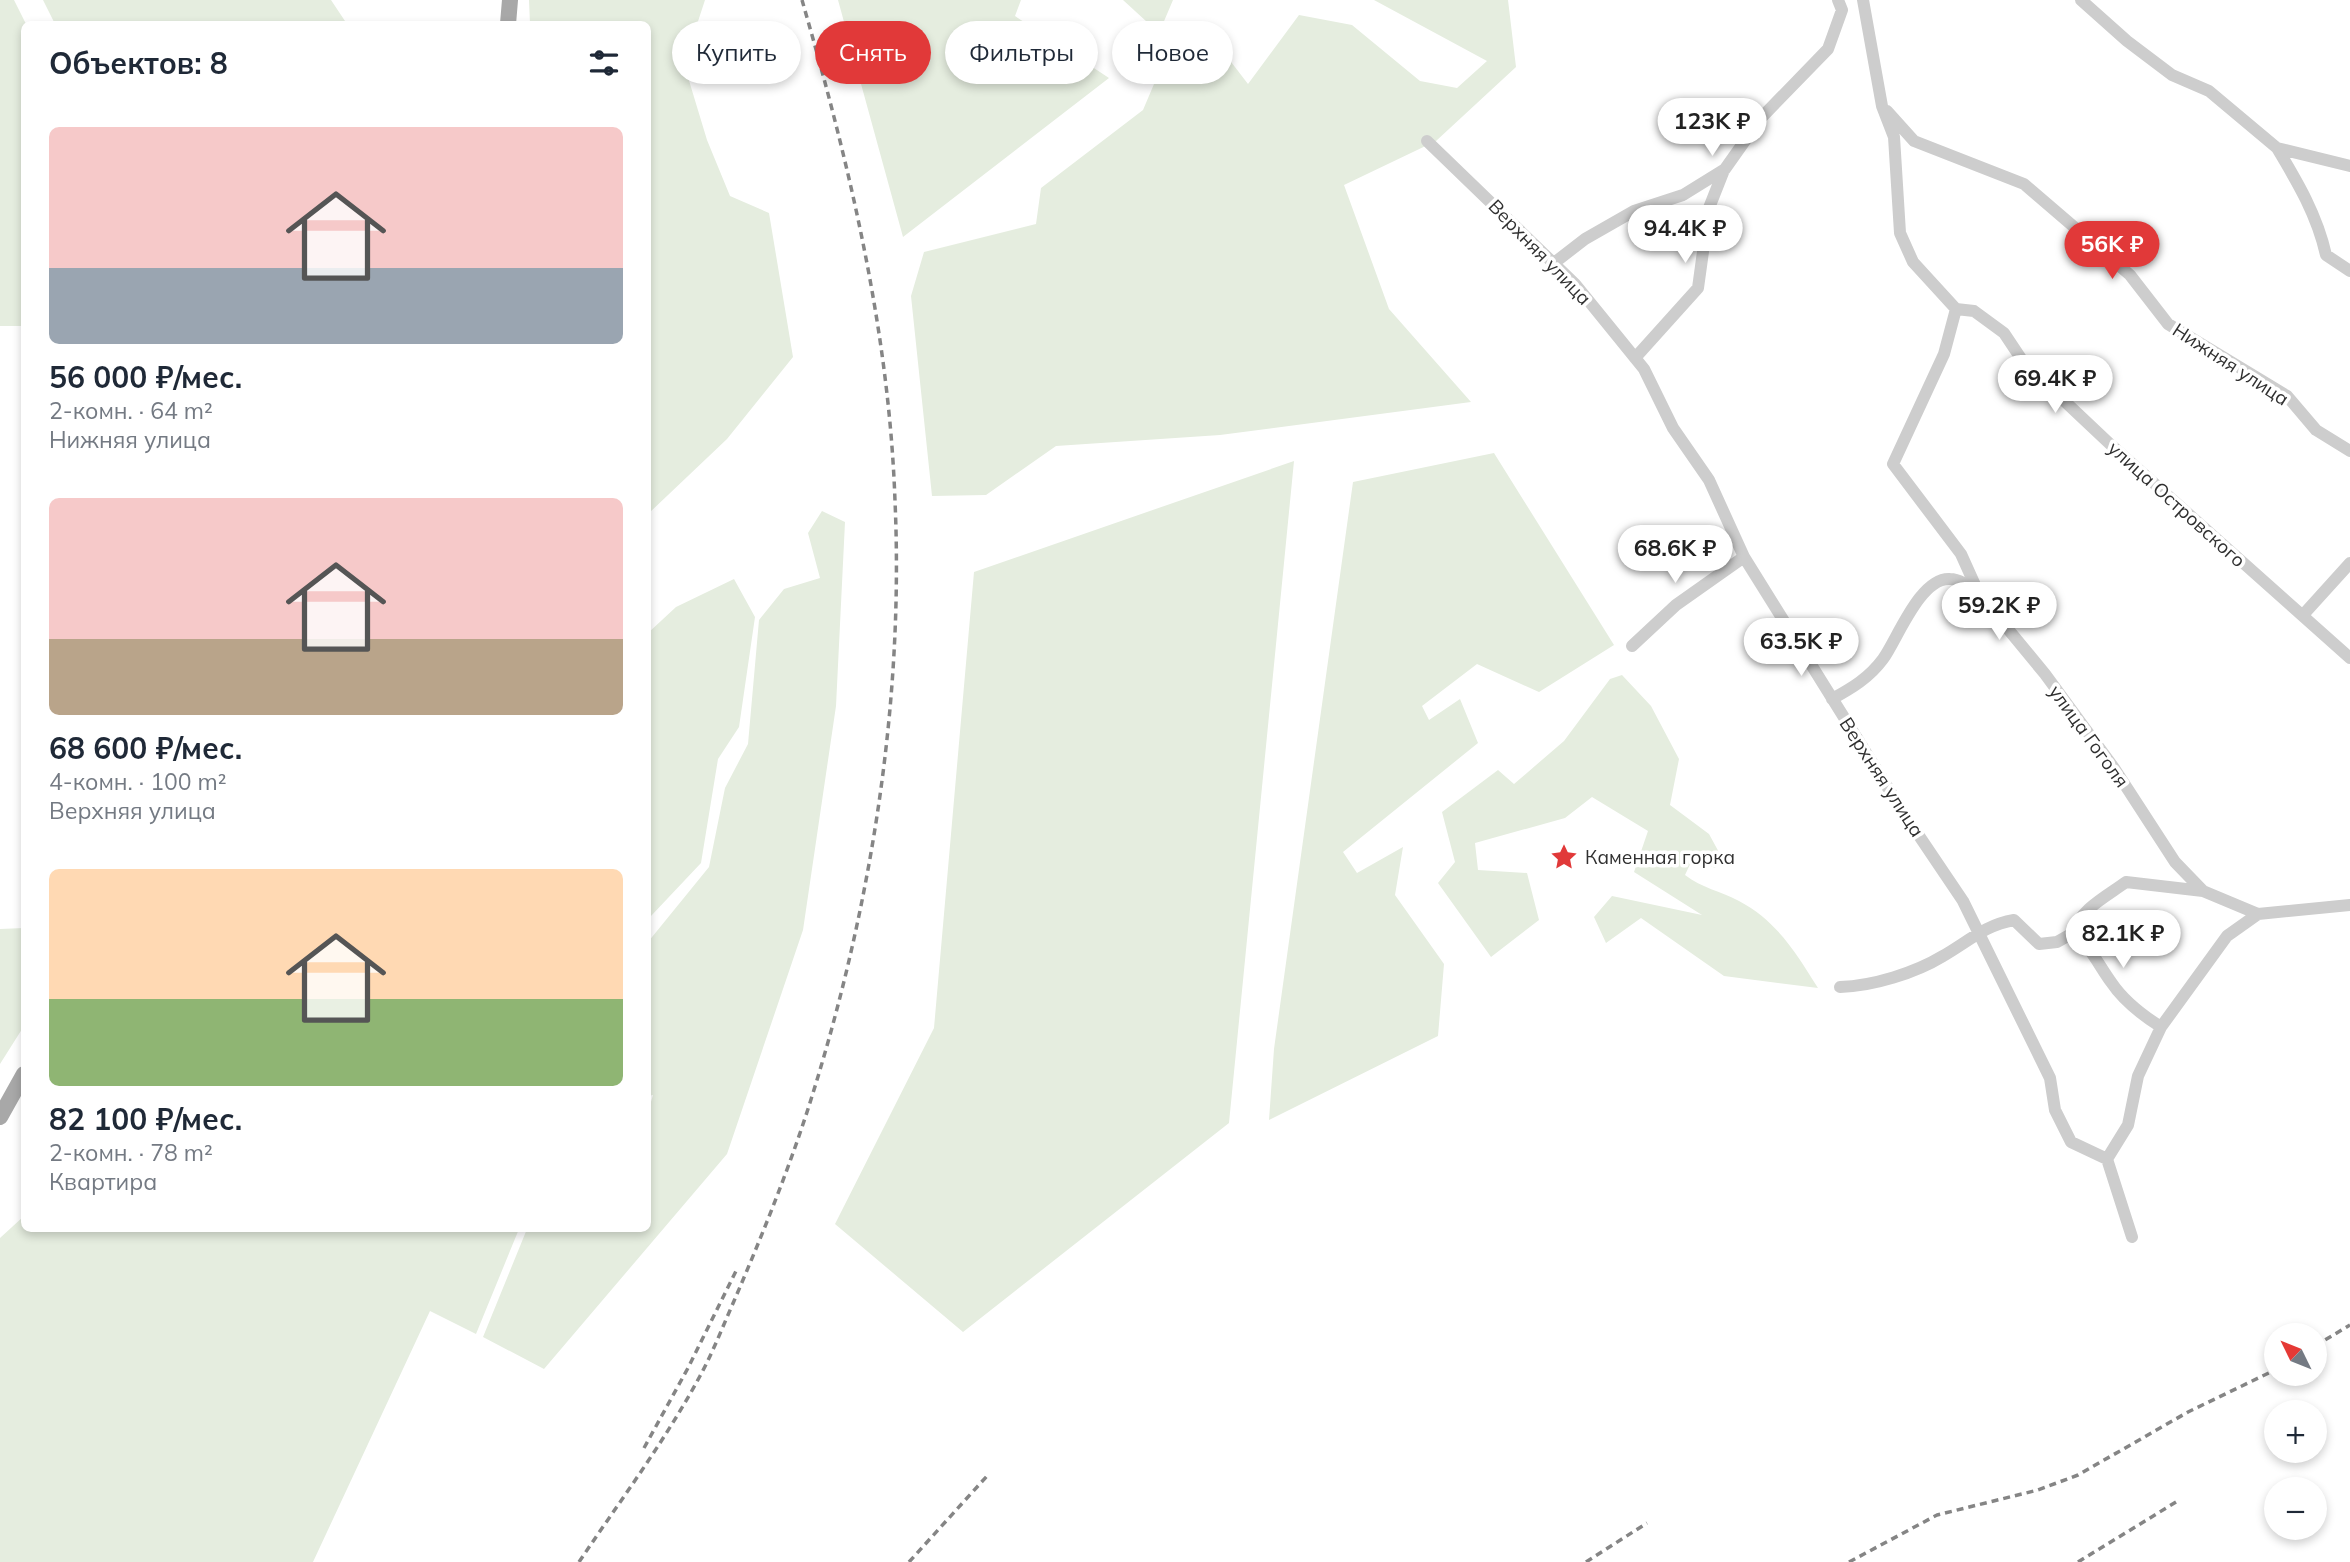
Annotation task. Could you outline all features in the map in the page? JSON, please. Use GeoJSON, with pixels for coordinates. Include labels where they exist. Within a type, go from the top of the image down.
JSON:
{"type":"FeatureCollection","features":[{"type":"Feature","properties":{"kind":"main road"},"geometry":{"type":"LineString","coordinates":[[508,21],[510,0]]}},
{"type":"Feature","properties":{"kind":"main road"},"geometry":{"type":"LineString","coordinates":[[0,1117],[21,1079]]}},
{"type":"Feature","properties":{"kind":"street"},"geometry":{"type":"LineString","coordinates":[[1635,358],[1698,288],[1710,208],[1724,169],[1760,118],[1828,49],[1842,10],[1839,0]]}},
{"type":"Feature","properties":{"kind":"street","name":"улица Островского"},"geometry":{"type":"LineString","coordinates":[[1863,0],[1882,106],[1894,137],[1900,233],[1913,262],[1956,309],[1974,311],[2004,333],[2024,363],[2101,436],[2350,657]]}},
{"type":"Feature","properties":{"kind":"street"},"geometry":{"type":"LineString","coordinates":[[2081,0],[2127,41],[2172,75],[2209,91],[2277,148],[2308,199],[2320,227],[2326,255],[2350,271]]}},
{"type":"Feature","properties":{"kind":"street","name":"Нижняя улица"},"geometry":{"type":"LineString","coordinates":[[1882,106],[1914,141],[2024,184],[2130,275],[2168,324],[2287,396],[2316,430],[2350,451]]}},
{"type":"Feature","properties":{"kind":"street","name":"Верхняя улица"},"geometry":{"type":"LineString","coordinates":[[1427,141],[1575,284],[1635,358],[1673,428],[1709,480],[1744,557],[1963,901],[2050,1078],[2055,1110],[2070,1142],[2107,1159]]}},
{"type":"Feature","properties":{"kind":"street"},"geometry":{"type":"LineString","coordinates":[[2277,148],[2350,166]]}},
{"type":"Feature","properties":{"kind":"street"},"geometry":{"type":"LineString","coordinates":[[1554,263],[1586,239],[1634,211],[1684,195],[1724,169]]}},
{"type":"Feature","properties":{"kind":"street","name":"улица Гоголя"},"geometry":{"type":"LineString","coordinates":[[1956,309],[1944,354],[1893,464],[1961,554],[1979,594],[2025,646],[2114,768],[2175,862],[2203,891],[2258,914]]}},
{"type":"Feature","properties":{"kind":"street"},"geometry":{"type":"LineString","coordinates":[[1632,646],[1676,605],[1744,557]]}},
{"type":"Feature","properties":{"kind":"street"},"geometry":{"type":"LineString","coordinates":[[2303,615],[2350,563]]}},
{"type":"Feature","properties":{"kind":"street"},"geometry":{"type":"LineString","coordinates":[[1832,699],[1861,683],[1884,658],[1898,629],[1935,584],[1948,578],[1960,581],[1979,594]]}},
{"type":"Feature","properties":{"kind":"street"},"geometry":{"type":"LineString","coordinates":[[1840,986],[1857,986],[1940,958],[1990,924],[2014,920],[2039,944],[2057,943],[2073,933],[2076,923],[2088,910],[2126,882],[2203,891]]}},
{"type":"Feature","properties":{"kind":"street"},"geometry":{"type":"LineString","coordinates":[[2132,1237],[2107,1159],[2128,1125],[2138,1076],[2161,1027],[2227,936],[2258,914],[2350,905]]}},
{"type":"Feature","properties":{"kind":"street"},"geometry":{"type":"LineString","coordinates":[[2073,933],[2094,953],[2112,984],[2126,1000],[2161,1027]]}},
{"type":"Feature","properties":{"kind":"shaded area"},"geometry":{"type":"Polygon","coordinates":[[[0,0],[14,0],[24,21],[21,21],[21,326],[0,326],[0,0]]]}},
{"type":"Feature","properties":{"kind":"shaded area"},"geometry":{"type":"Polygon","coordinates":[[[43,0],[331,0],[345,21],[54,21],[43,0]]]}},
{"type":"Feature","properties":{"kind":"shaded area"},"geometry":{"type":"Polygon","coordinates":[[[529,0],[705,0],[698,21],[672,21],[672,84],[690,84],[707,140],[730,196],[769,213],[793,357],[727,439],[651,511],[651,21],[530,21],[529,0]]]}},
{"type":"Feature","properties":{"kind":"shaded area"},"geometry":{"type":"Polygon","coordinates":[[[838,0],[1021,0],[1015,16],[1023,21],[945,21],[945,84],[1098,84],[1098,71],[1109,78],[903,237],[861,84],[931,84],[931,21],[844,21],[838,0]]]}},
{"type":"Feature","properties":{"kind":"shaded area"},"geometry":{"type":"Polygon","coordinates":[[[1123,0],[1173,0],[1164,21],[1146,21],[1123,0]]]}},
{"type":"Feature","properties":{"kind":"shaded area"},"geometry":{"type":"Polygon","coordinates":[[[1374,0],[1508,0],[1516,67],[1436,141],[1344,185],[1389,309],[1471,402],[1220,435],[1056,446],[986,495],[932,496],[911,296],[924,252],[1036,224],[1041,188],[1143,110],[1154,84],[1233,84],[1233,64],[1248,84],[1299,15],[1352,25],[1420,81],[1457,88],[1487,61],[1374,0]]]}},
{"type":"Feature","properties":{"kind":"shaded area"},"geometry":{"type":"Polygon","coordinates":[[[1494,453],[1614,645],[1539,692],[1477,664],[1422,706],[1429,720],[1460,699],[1478,743],[1343,852],[1357,873],[1403,847],[1395,895],[1444,964],[1438,1036],[1269,1120],[1274,1049],[1353,482],[1494,453]]]}},
{"type":"Feature","properties":{"kind":"shaded area"},"geometry":{"type":"Polygon","coordinates":[[[1294,461],[1229,1123],[963,1332],[835,1224],[934,1028],[974,572],[1294,461]]]}},
{"type":"Feature","properties":{"kind":"shaded area"},"geometry":{"type":"Polygon","coordinates":[[[822,511],[845,522],[836,706],[803,930],[727,1154],[544,1369],[483,1337],[526,1232],[651,1232],[651,938],[709,867],[725,788],[748,744],[759,620],[784,589],[820,578],[808,533],[822,511]]]}},
{"type":"Feature","properties":{"kind":"shaded area"},"geometry":{"type":"Polygon","coordinates":[[[734,579],[755,617],[739,727],[718,759],[701,863],[651,916],[651,630],[676,607],[734,579]]]}},
{"type":"Feature","properties":{"kind":"shaded area"},"geometry":{"type":"Polygon","coordinates":[[[1622,675],[1651,706],[1679,759],[1670,805],[1709,834],[1721,856],[1715,868],[1693,858],[1685,875],[1739,901],[1764,918],[1793,950],[1818,988],[1724,976],[1641,918],[1606,943],[1594,917],[1612,896],[1702,915],[1634,872],[1648,831],[1592,797],[1565,818],[1475,843],[1478,870],[1527,873],[1539,920],[1491,957],[1438,883],[1455,862],[1442,812],[1498,770],[1514,784],[1564,741],[1610,679],[1622,675]]]}},
{"type":"Feature","properties":{"kind":"shaded area"},"geometry":{"type":"Polygon","coordinates":[[[21,928],[21,1031],[0,1064],[0,929],[21,928]]]}},
{"type":"Feature","properties":{"kind":"shaded area"},"geometry":{"type":"Polygon","coordinates":[[[21,1219],[21,1232],[518,1232],[476,1334],[430,1311],[313,1562],[0,1562],[0,1238],[21,1219]]]}},
{"type":"Feature","properties":{"kind":"railway"},"geometry":{"type":"LineString","coordinates":[[579,1562],[657,1447],[700,1376],[754,1254],[791,1158],[830,1035],[865,885],[878,808],[894,655],[895,501],[891,437],[885,374],[864,248],[836,123],[802,0]]}},
{"type":"Feature","properties":{"kind":"railway"},"geometry":{"type":"LineString","coordinates":[[644,1448],[688,1368],[736,1271]]}},
{"type":"Feature","properties":{"kind":"railway"},"geometry":{"type":"LineString","coordinates":[[2328,1338],[2350,1325]]}},
{"type":"Feature","properties":{"kind":"railway"},"geometry":{"type":"LineString","coordinates":[[1849,1562],[1937,1515],[2038,1490],[2078,1475],[2188,1412],[2264,1375]]}},
{"type":"Feature","properties":{"kind":"railway"},"geometry":{"type":"LineString","coordinates":[[909,1562],[987,1476]]}},
{"type":"Feature","properties":{"kind":"railway"},"geometry":{"type":"LineString","coordinates":[[2078,1562],[2176,1502]]}},
{"type":"Feature","properties":{"kind":"railway"},"geometry":{"type":"LineString","coordinates":[[1586,1562],[1647,1523]]}},
{"type":"Feature","properties":{"kind":"place","name":"Каменная горка"},"geometry":{"type":"Point","coordinates":[1564,857]}}]}
